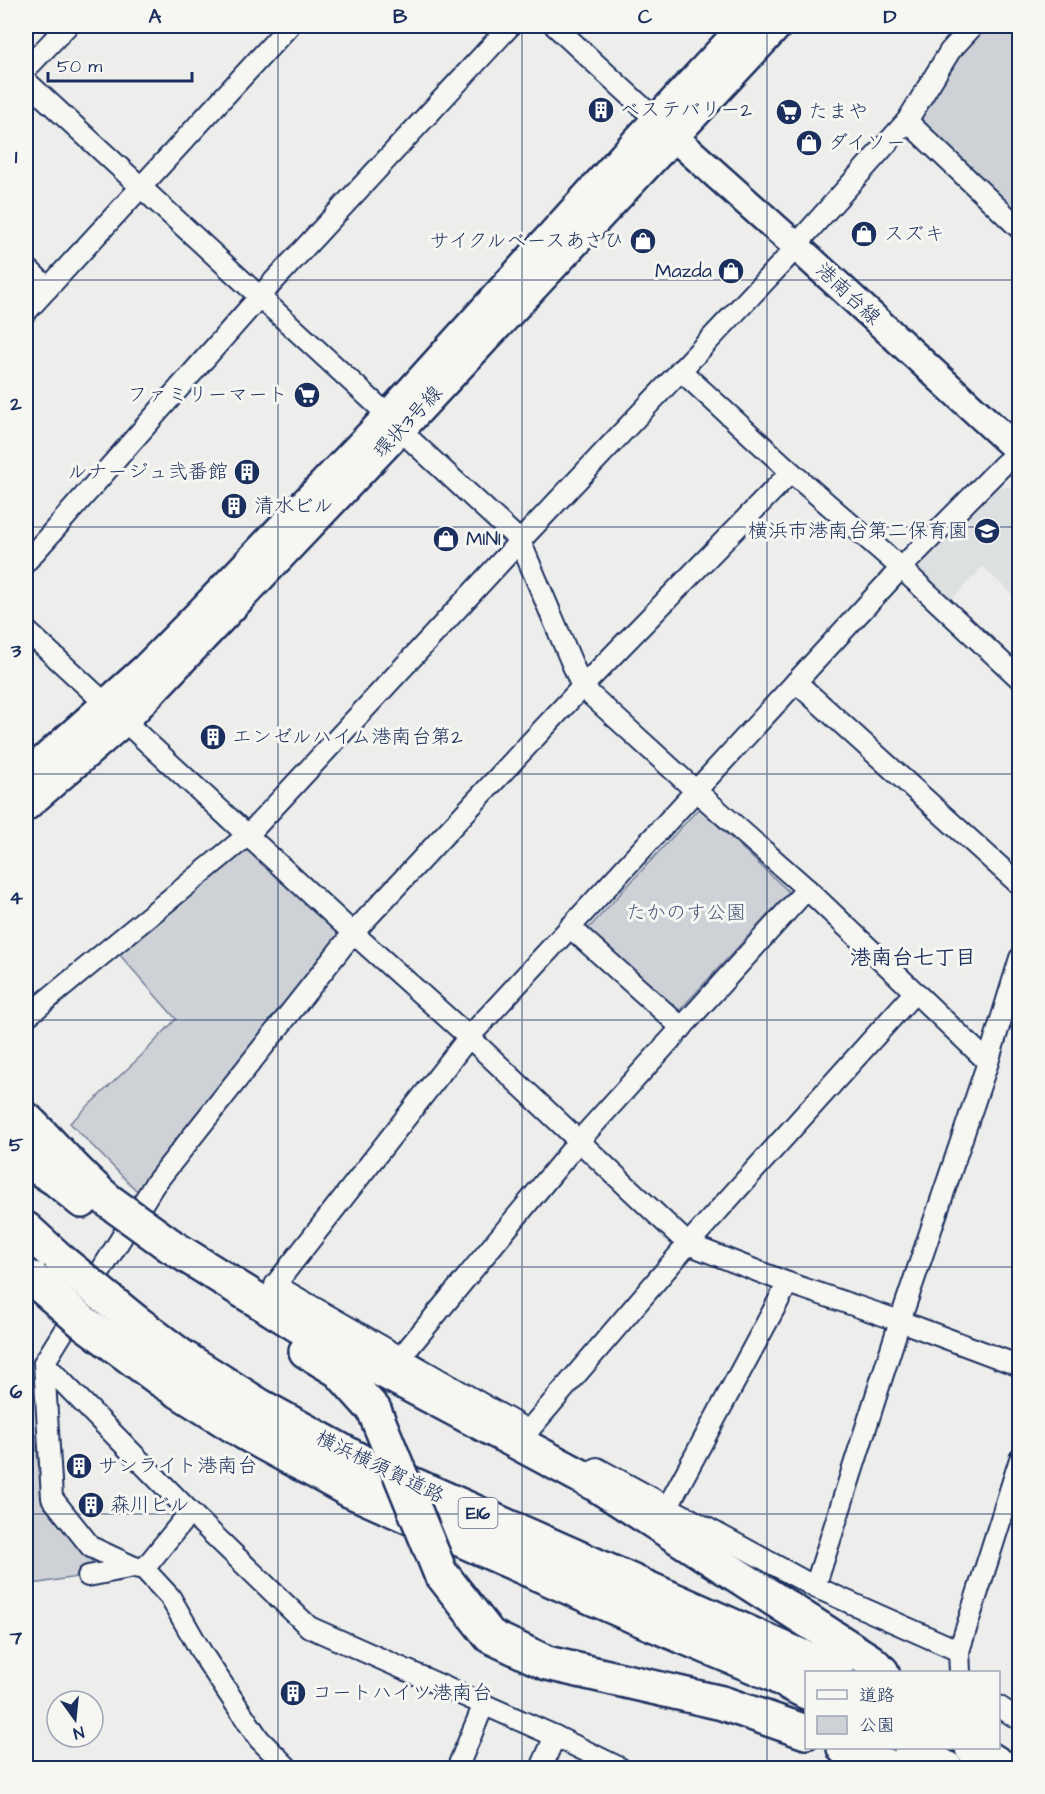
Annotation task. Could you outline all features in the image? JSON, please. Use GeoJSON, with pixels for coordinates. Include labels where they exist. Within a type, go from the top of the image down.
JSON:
{"type":"FeatureCollection","features":[{"type":"Feature","properties":{"kind":"highway"},"geometry":{"type":"LineString","coordinates":[[26,1119],[86,1183],[106,1210]]}},
{"type":"Feature","properties":{"kind":"highway"},"geometry":{"type":"LineString","coordinates":[[26,1160],[106,1210],[163,1253],[597,1485],[870,1661],[881,1671]]}},
{"type":"Feature","properties":{"kind":"highway","name":"横浜横須賀道路"},"geometry":{"type":"LineString","coordinates":[[26,1230],[98,1293],[161,1380],[245,1433],[351,1491],[638,1618],[770,1673],[805,1691]]}},
{"type":"Feature","properties":{"kind":"highway"},"geometry":{"type":"LineString","coordinates":[[163,1253],[180,1277],[339,1371],[375,1410],[440,1572],[490,1636],[547,1663],[722,1703],[805,1731]]}},
{"type":"Feature","properties":{"kind":"highway","name":"横浜横須賀道路"},"geometry":{"type":"LineString","coordinates":[[29,1276],[82,1322],[125,1333],[181,1356],[260,1406],[362,1462],[835,1671]]}},
{"type":"Feature","properties":{"kind":"highway"},"geometry":{"type":"LineString","coordinates":[[846,1749],[892,1768]]}},
{"type":"Feature","properties":{"kind":"highway"},"geometry":{"type":"LineString","coordinates":[[913,1749],[946,1768]]}},
{"type":"Feature","properties":{"kind":"highway"},"geometry":{"type":"LineString","coordinates":[[974,1749],[1004,1768]]}},
{"type":"Feature","properties":{"kind":"street"},"geometry":{"type":"LineString","coordinates":[[26,69],[67,26]]}},
{"type":"Feature","properties":{"kind":"street"},"geometry":{"type":"LineString","coordinates":[[26,312],[289,26]]}},
{"type":"Feature","properties":{"kind":"street"},"geometry":{"type":"LineString","coordinates":[[26,562],[260,296],[510,26]]}},
{"type":"Feature","properties":{"kind":"street"},"geometry":{"type":"LineString","coordinates":[[555,26],[675,138]]}},
{"type":"Feature","properties":{"kind":"street","name":"環状3号線"},"geometry":{"type":"LineString","coordinates":[[395,422],[655,120],[743,26]]}},
{"type":"Feature","properties":{"kind":"street","name":"環状3号線"},"geometry":{"type":"LineString","coordinates":[[26,807],[395,422],[675,138],[778,26]]}},
{"type":"Feature","properties":{"kind":"street"},"geometry":{"type":"LineString","coordinates":[[26,1017],[249,836],[520,541],[796,247],[907,121],[950,51],[973,26]]}},
{"type":"Feature","properties":{"kind":"street"},"geometry":{"type":"LineString","coordinates":[[26,81],[260,296],[520,541],[582,687],[807,889],[988,1062]]}},
{"type":"Feature","properties":{"kind":"street"},"geometry":{"type":"LineString","coordinates":[[907,121],[1018,224]]}},
{"type":"Feature","properties":{"kind":"street","name":"港南台線"},"geometry":{"type":"LineString","coordinates":[[675,138],[1019,451]]}},
{"type":"Feature","properties":{"kind":"street"},"geometry":{"type":"LineString","coordinates":[[26,267],[48,288]]}},
{"type":"Feature","properties":{"kind":"street"},"geometry":{"type":"LineString","coordinates":[[680,370],[791,472],[901,568],[1020,679]]}},
{"type":"Feature","properties":{"kind":"street"},"geometry":{"type":"LineString","coordinates":[[959,1651],[815,1587],[528,1431],[275,1285],[469,1037],[901,568],[1002,465],[1019,451]]}},
{"type":"Feature","properties":{"kind":"street"},"geometry":{"type":"LineString","coordinates":[[288,1768],[259,1739],[203,1655],[170,1597],[139,1568],[91,1547],[52,1498],[44,1363],[154,1185],[353,933],[582,687],[791,472]]}},
{"type":"Feature","properties":{"kind":"street"},"geometry":{"type":"LineString","coordinates":[[26,630],[353,933],[469,1037],[688,1244],[788,1283],[1020,1366]]}},
{"type":"Feature","properties":{"kind":"street"},"geometry":{"type":"LineString","coordinates":[[796,682],[1020,885]]}},
{"type":"Feature","properties":{"kind":"street","name":"環状3号線"},"geometry":{"type":"LineString","coordinates":[[26,776],[115,713]]}},
{"type":"Feature","properties":{"kind":"street"},"geometry":{"type":"LineString","coordinates":[[401,1358],[579,1142],[807,889]]}},
{"type":"Feature","properties":{"kind":"street"},"geometry":{"type":"LineString","coordinates":[[570,927],[682,1028]]}},
{"type":"Feature","properties":{"kind":"street"},"geometry":{"type":"LineString","coordinates":[[815,1587],[900,1322],[988,1062],[1020,958]]}},
{"type":"Feature","properties":{"kind":"street"},"geometry":{"type":"LineString","coordinates":[[528,1431],[688,1244],[915,992]]}},
{"type":"Feature","properties":{"kind":"street"},"geometry":{"type":"LineString","coordinates":[[668,1506],[788,1283]]}},
{"type":"Feature","properties":{"kind":"street"},"geometry":{"type":"LineString","coordinates":[[44,1363],[190,1512],[309,1627],[555,1736],[620,1768]]}},
{"type":"Feature","properties":{"kind":"street"},"geometry":{"type":"LineString","coordinates":[[960,1671],[959,1651],[1020,1459]]}},
{"type":"Feature","properties":{"kind":"street"},"geometry":{"type":"LineString","coordinates":[[88,1576],[139,1568],[190,1512]]}},
{"type":"Feature","properties":{"kind":"street"},"geometry":{"type":"LineString","coordinates":[[459,1764],[484,1704]]}},
{"type":"Feature","properties":{"kind":"street"},"geometry":{"type":"LineString","coordinates":[[1000,1707],[1020,1720]]}},
{"type":"Feature","properties":{"kind":"street"},"geometry":{"type":"LineString","coordinates":[[541,1768],[555,1736]]}},
{"type":"Feature","properties":{"kind":"shaded area","name":"横浜市港南台第二保育園"},"geometry":{"type":"Polygon","coordinates":[[[996,487],[1011,487],[1019,495],[1019,601],[983,567],[948,603],[919,576],[920,567],[996,487]]]}},
{"type":"Feature","properties":{"kind":"green space"},"geometry":{"type":"Polygon","coordinates":[[[973,26],[1019,26],[1019,229],[907,121],[973,26]]]}},
{"type":"Feature","properties":{"kind":"green space","name":"たかのす公園"},"geometry":{"type":"Polygon","coordinates":[[[699,808],[789,892],[677,1013],[588,929],[699,808]]]}},
{"type":"Feature","properties":{"kind":"green space"},"geometry":{"type":"Polygon","coordinates":[[[248,835],[353,933],[145,1199],[70,1123],[142,1055],[176,1019],[112,946],[248,835]]]}},
{"type":"Feature","properties":{"kind":"green space"},"geometry":{"type":"Polygon","coordinates":[[[26,1372],[32,1379],[33,1425],[45,1508],[102,1573],[26,1585],[26,1372]]]}},
{"type":"Feature","properties":{"kind":"place","name":"べステバリー2"},"geometry":{"type":"Point","coordinates":[601,110]}},
{"type":"Feature","properties":{"kind":"place","name":"たまや"},"geometry":{"type":"Point","coordinates":[789,112]}},
{"type":"Feature","properties":{"kind":"place","name":"ダイソー"},"geometry":{"type":"Point","coordinates":[809,143]}},
{"type":"Feature","properties":{"kind":"place","name":"スズキ"},"geometry":{"type":"Point","coordinates":[864,234]}},
{"type":"Feature","properties":{"kind":"place","name":"サイクルベースあさひ"},"geometry":{"type":"Point","coordinates":[643,241]}},
{"type":"Feature","properties":{"kind":"place","name":"Mazda"},"geometry":{"type":"Point","coordinates":[731,271]}},
{"type":"Feature","properties":{"kind":"place","name":"ファミリーマート"},"geometry":{"type":"Point","coordinates":[307,395]}},
{"type":"Feature","properties":{"kind":"place","name":"ルナージュ弐番館"},"geometry":{"type":"Point","coordinates":[247,472]}},
{"type":"Feature","properties":{"kind":"place","name":"清水ビル"},"geometry":{"type":"Point","coordinates":[234,506]}},
{"type":"Feature","properties":{"kind":"place","name":"横浜市港南台第二保育園"},"geometry":{"type":"Point","coordinates":[987,531]}},
{"type":"Feature","properties":{"kind":"place","name":"MINI"},"geometry":{"type":"Point","coordinates":[446,539]}},
{"type":"Feature","properties":{"kind":"place","name":"エンゼルハイム港南台第2"},"geometry":{"type":"Point","coordinates":[213,737]}},
{"type":"Feature","properties":{"kind":"place","name":"サンライト港南台"},"geometry":{"type":"Point","coordinates":[79,1466]}},
{"type":"Feature","properties":{"kind":"place","name":"森川ビル"},"geometry":{"type":"Point","coordinates":[91,1505]}},
{"type":"Feature","properties":{"kind":"place","name":"コートハイツ港南台"},"geometry":{"type":"Point","coordinates":[293,1693]}},
{"type":"Feature","properties":{"kind":"district","name":"港南台七丁目"},"geometry":{"type":"Point","coordinates":[913,957]}}]}
